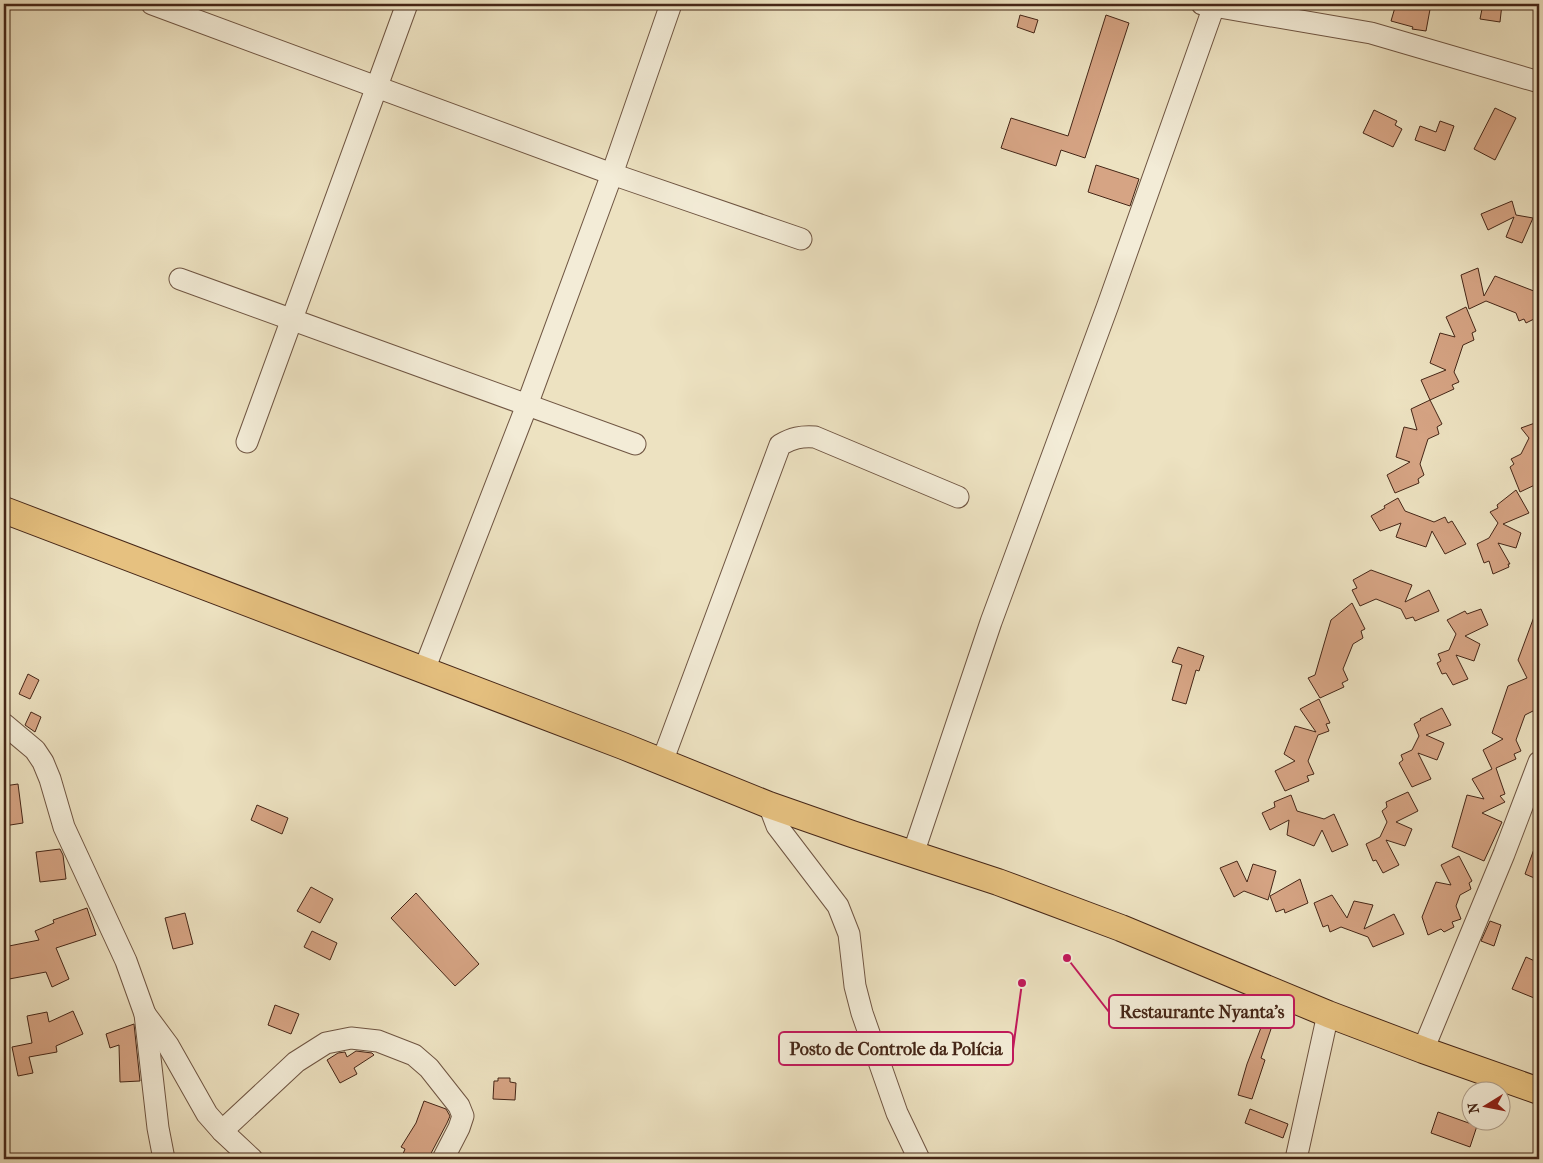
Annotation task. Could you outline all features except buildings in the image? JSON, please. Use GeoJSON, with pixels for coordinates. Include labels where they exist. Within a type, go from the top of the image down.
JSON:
{"type":"FeatureCollection","features":[{"type":"Feature","properties":{"kind":"main road"},"geometry":{"type":"LineString","coordinates":[[4,510],[424,670],[769,805],[998,882],[1122,928],[1328,1014],[1539,1091]]}},
{"type":"Feature","properties":{"kind":"street"},"geometry":{"type":"LineString","coordinates":[[152,4],[612,174],[801,238]]}},
{"type":"Feature","properties":{"kind":"street"},"geometry":{"type":"LineString","coordinates":[[247,442],[407,4]]}},
{"type":"Feature","properties":{"kind":"street"},"geometry":{"type":"LineString","coordinates":[[424,670],[527,406],[612,174],[671,4]]}},
{"type":"Feature","properties":{"kind":"street"},"geometry":{"type":"LineString","coordinates":[[913,854],[991,622],[1108,304],[1208,5],[1371,33],[1539,82]]}},
{"type":"Feature","properties":{"kind":"street"},"geometry":{"type":"LineString","coordinates":[[180,279],[635,444]]}},
{"type":"Feature","properties":{"kind":"street"},"geometry":{"type":"LineString","coordinates":[[662,762],[780,445],[801,436],[815,437],[958,497]]}},
{"type":"Feature","properties":{"kind":"street"},"geometry":{"type":"LineString","coordinates":[[4,724],[35,750],[43,762],[64,827],[126,961],[145,1014],[158,1128],[164,1159]]}},
{"type":"Feature","properties":{"kind":"street"},"geometry":{"type":"LineString","coordinates":[[1423,1050],[1504,854],[1539,762]]}},
{"type":"Feature","properties":{"kind":"street"},"geometry":{"type":"LineString","coordinates":[[769,805],[777,826],[838,906],[849,934],[855,986],[862,1013],[898,1113],[919,1159]]}},
{"type":"Feature","properties":{"kind":"street"},"geometry":{"type":"LineString","coordinates":[[145,1014],[168,1045],[207,1114],[252,1159]]}},
{"type":"Feature","properties":{"kind":"street"},"geometry":{"type":"LineString","coordinates":[[1296,1159],[1328,1014]]}},
{"type":"Feature","properties":{"kind":"street"},"geometry":{"type":"LineString","coordinates":[[222,1131],[296,1062],[326,1043],[351,1038],[378,1041],[414,1056],[429,1068],[459,1106],[463,1116],[443,1159]]}},
{"type":"Feature","properties":{"kind":"place","name":"Restaurante Nyanta's"},"geometry":{"type":"Point","coordinates":[1067,958]}},
{"type":"Feature","properties":{"kind":"place","name":"Posto de Controle da Polícia"},"geometry":{"type":"Point","coordinates":[1022,983]}}]}
